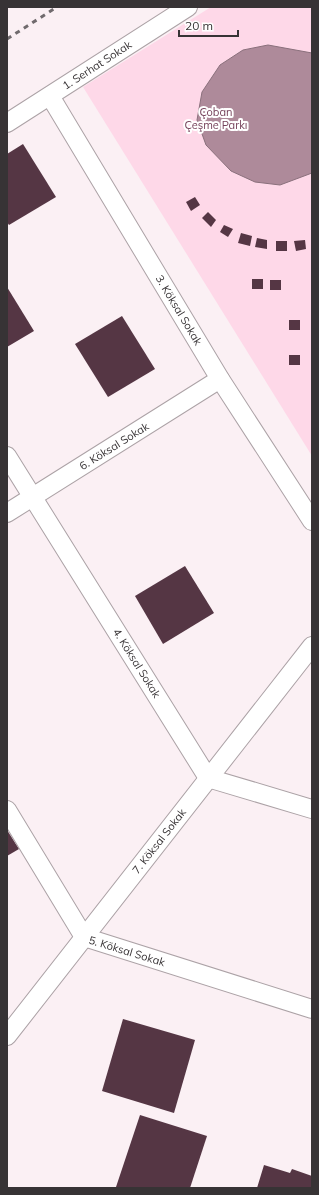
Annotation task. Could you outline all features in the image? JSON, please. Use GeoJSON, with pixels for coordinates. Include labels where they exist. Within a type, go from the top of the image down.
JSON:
{"type":"FeatureCollection","features":[{"type":"Feature","properties":{"kind":"street","name":"1. Serhat Sokak"},"geometry":{"type":"LineString","coordinates":[[7,123],[188,7]]}},
{"type":"Feature","properties":{"kind":"street","name":"3. Köksal Sokak"},"geometry":{"type":"LineString","coordinates":[[50,96],[220,379],[312,521]]}},
{"type":"Feature","properties":{"kind":"street","name":"6. Köksal Sokak"},"geometry":{"type":"LineString","coordinates":[[7,513],[220,379]]}},
{"type":"Feature","properties":{"kind":"street","name":"4. Köksal Sokak"},"geometry":{"type":"LineString","coordinates":[[7,456],[208,778]]}},
{"type":"Feature","properties":{"kind":"street","name":"7. Köksal Sokak"},"geometry":{"type":"LineString","coordinates":[[7,1036],[312,646]]}},
{"type":"Feature","properties":{"kind":"street"},"geometry":{"type":"LineString","coordinates":[[208,778],[312,810]]}},
{"type":"Feature","properties":{"kind":"street","name":"5. Köksal Sokak"},"geometry":{"type":"LineString","coordinates":[[7,810],[84,937],[312,1009]]}},
{"type":"Feature","properties":{"kind":"green space","name":"Çoban Çeşme Parkı"},"geometry":{"type":"Polygon","coordinates":[[[211,7],[312,7],[312,456],[83,87],[211,7]]]}},
{"type":"Feature","properties":{"kind":"shaded area"},"geometry":{"type":"Polygon","coordinates":[[[268,45],[312,53],[312,173],[280,185],[255,182],[231,171],[206,145],[197,120],[202,92],[220,65],[243,50],[268,45]]]}},
{"type":"Feature","properties":{"kind":"building"},"geometry":{"type":"Polygon","coordinates":[[[23,144],[56,197],[9,225],[7,222],[7,154],[23,144]]]}},
{"type":"Feature","properties":{"kind":"building"},"geometry":{"type":"Polygon","coordinates":[[[195,197],[200,205],[191,211],[186,202],[195,197]]]}},
{"type":"Feature","properties":{"kind":"building"},"geometry":{"type":"Polygon","coordinates":[[[208,212],[216,220],[211,227],[202,218],[208,212]]]}},
{"type":"Feature","properties":{"kind":"building"},"geometry":{"type":"Polygon","coordinates":[[[224,225],[233,229],[228,237],[220,232],[224,225]]]}},
{"type":"Feature","properties":{"kind":"building"},"geometry":{"type":"Polygon","coordinates":[[[241,233],[252,236],[250,246],[238,243],[241,233]]]}},
{"type":"Feature","properties":{"kind":"building"},"geometry":{"type":"Polygon","coordinates":[[[257,238],[267,240],[267,249],[255,247],[257,238]]]}},
{"type":"Feature","properties":{"kind":"building"},"geometry":{"type":"Polygon","coordinates":[[[305,240],[306,249],[296,251],[294,241],[305,240]]]}},
{"type":"Feature","properties":{"kind":"building"},"geometry":{"type":"Polygon","coordinates":[[[276,241],[287,241],[287,251],[276,251],[276,241]]]}},
{"type":"Feature","properties":{"kind":"building"},"geometry":{"type":"Polygon","coordinates":[[[252,279],[263,279],[263,289],[252,289],[252,279]]]}},
{"type":"Feature","properties":{"kind":"building"},"geometry":{"type":"Polygon","coordinates":[[[270,280],[281,280],[281,290],[270,290],[270,280]]]}},
{"type":"Feature","properties":{"kind":"building"},"geometry":{"type":"Polygon","coordinates":[[[7,287],[34,331],[7,347],[7,287]]]}},
{"type":"Feature","properties":{"kind":"building"},"geometry":{"type":"Polygon","coordinates":[[[122,316],[155,369],[108,397],[75,344],[122,316]]]}},
{"type":"Feature","properties":{"kind":"building"},"geometry":{"type":"Polygon","coordinates":[[[289,320],[300,320],[300,330],[289,330],[289,320]]]}},
{"type":"Feature","properties":{"kind":"building"},"geometry":{"type":"Polygon","coordinates":[[[289,355],[300,355],[300,365],[289,365],[289,355]]]}},
{"type":"Feature","properties":{"kind":"building"},"geometry":{"type":"Polygon","coordinates":[[[185,566],[214,613],[163,644],[135,596],[185,566]]]}},
{"type":"Feature","properties":{"kind":"building"},"geometry":{"type":"Polygon","coordinates":[[[7,830],[19,849],[7,856],[7,830]]]}},
{"type":"Feature","properties":{"kind":"building"},"geometry":{"type":"Polygon","coordinates":[[[123,1019],[195,1040],[174,1113],[102,1091],[123,1019]]]}},
{"type":"Feature","properties":{"kind":"building"},"geometry":{"type":"Polygon","coordinates":[[[140,1115],[207,1136],[190,1188],[116,1187],[140,1115]]]}},
{"type":"Feature","properties":{"kind":"building"},"geometry":{"type":"Polygon","coordinates":[[[264,1165],[290,1173],[292,1169],[312,1176],[312,1188],[257,1188],[264,1165]]]}},
{"type":"Feature","properties":{"kind":"railway"},"geometry":{"type":"LineString","coordinates":[[7,39],[57,7]]}}]}
